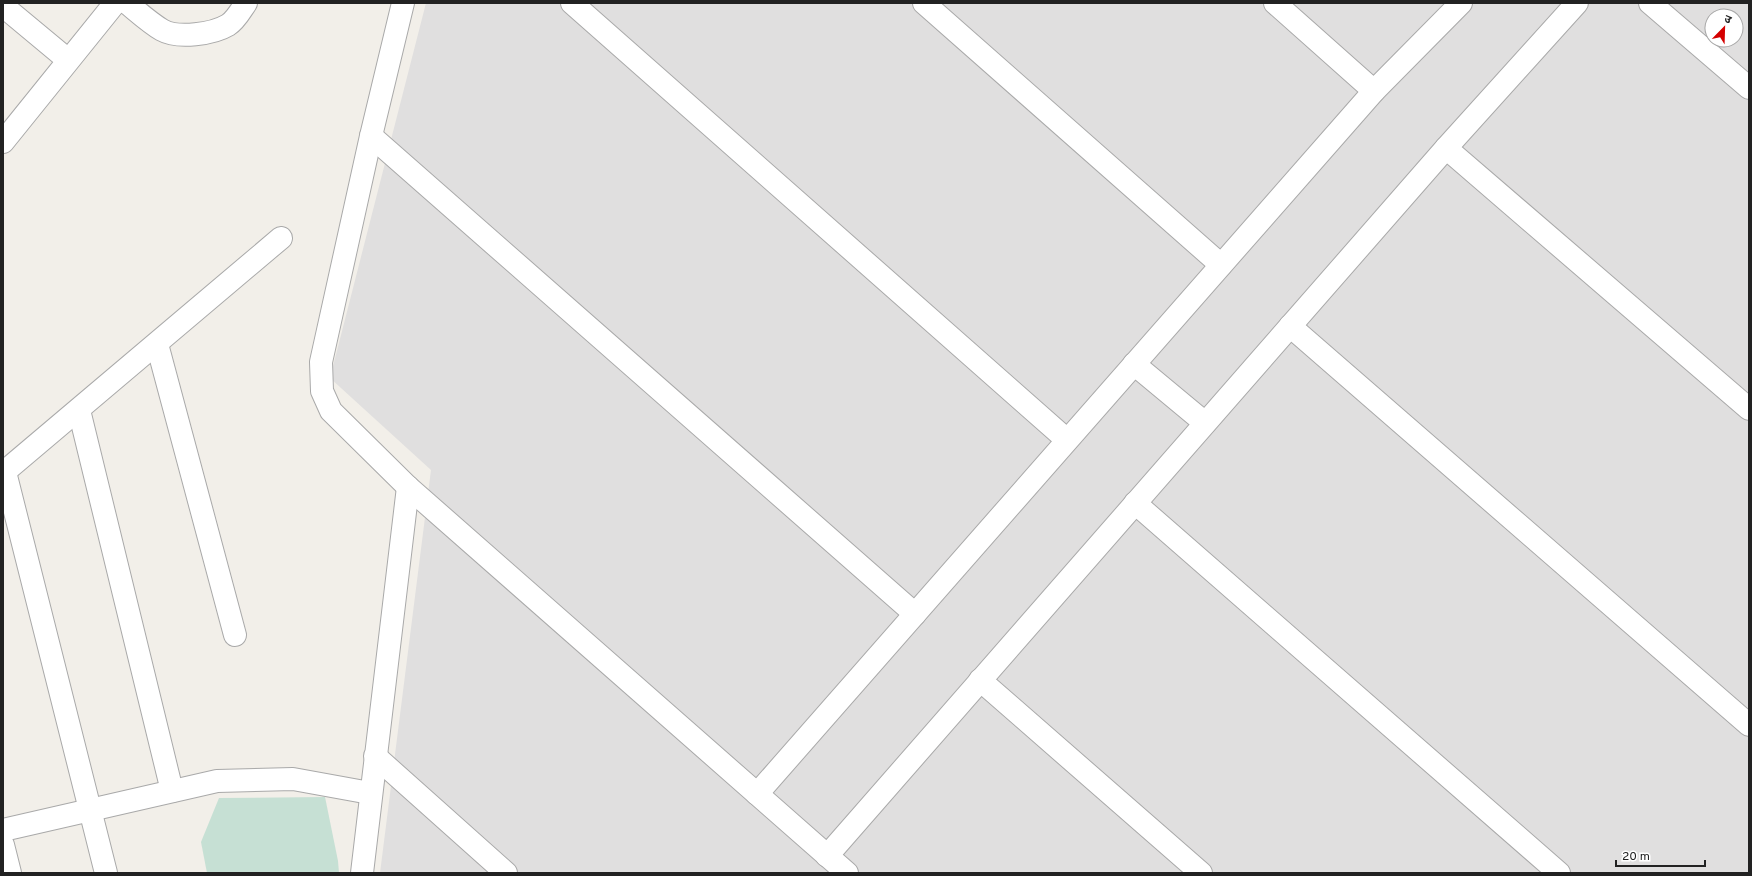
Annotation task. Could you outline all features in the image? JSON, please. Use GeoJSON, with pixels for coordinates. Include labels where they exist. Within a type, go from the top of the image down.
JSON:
{"type":"FeatureCollection","features":[{"type":"Feature","properties":{"kind":"street"},"geometry":{"type":"LineString","coordinates":[[3,142],[115,3]]}},
{"type":"Feature","properties":{"kind":"street"},"geometry":{"type":"LineString","coordinates":[[127,3],[162,31],[180,35],[210,32],[228,25],[234,20],[246,3]]}},
{"type":"Feature","properties":{"kind":"street"},"geometry":{"type":"LineString","coordinates":[[403,3],[371,136],[321,362],[322,391],[331,411],[408,487],[847,873]]}},
{"type":"Feature","properties":{"kind":"street"},"geometry":{"type":"LineString","coordinates":[[572,3],[1067,440]]}},
{"type":"Feature","properties":{"kind":"street"},"geometry":{"type":"LineString","coordinates":[[924,3],[1221,265]]}},
{"type":"Feature","properties":{"kind":"street"},"geometry":{"type":"LineString","coordinates":[[1274,3],[1374,91]]}},
{"type":"Feature","properties":{"kind":"street"},"geometry":{"type":"LineString","coordinates":[[757,794],[1374,91],[1461,3]]}},
{"type":"Feature","properties":{"kind":"street"},"geometry":{"type":"LineString","coordinates":[[827,856],[1446,148],[1577,3]]}},
{"type":"Feature","properties":{"kind":"street"},"geometry":{"type":"LineString","coordinates":[[1650,3],[1749,88]]}},
{"type":"Feature","properties":{"kind":"street"},"geometry":{"type":"LineString","coordinates":[[3,6],[68,60]]}},
{"type":"Feature","properties":{"kind":"street"},"geometry":{"type":"LineString","coordinates":[[371,136],[915,614]]}},
{"type":"Feature","properties":{"kind":"street"},"geometry":{"type":"LineString","coordinates":[[1446,148],[1749,409]]}},
{"type":"Feature","properties":{"kind":"street"},"geometry":{"type":"LineString","coordinates":[[106,873],[4,472],[281,238]]}},
{"type":"Feature","properties":{"kind":"street"},"geometry":{"type":"LineString","coordinates":[[1290,326],[1749,725]]}},
{"type":"Feature","properties":{"kind":"street"},"geometry":{"type":"LineString","coordinates":[[157,344],[235,635]]}},
{"type":"Feature","properties":{"kind":"street"},"geometry":{"type":"LineString","coordinates":[[1134,364],[1205,423]]}},
{"type":"Feature","properties":{"kind":"street"},"geometry":{"type":"LineString","coordinates":[[79,410],[172,791]]}},
{"type":"Feature","properties":{"kind":"street"},"geometry":{"type":"LineString","coordinates":[[362,873],[370,794],[408,487]]}},
{"type":"Feature","properties":{"kind":"street"},"geometry":{"type":"LineString","coordinates":[[1135,503],[1559,873]]}},
{"type":"Feature","properties":{"kind":"street"},"geometry":{"type":"LineString","coordinates":[[980,680],[1200,873]]}},
{"type":"Feature","properties":{"kind":"street"},"geometry":{"type":"LineString","coordinates":[[375,756],[506,873]]}},
{"type":"Feature","properties":{"kind":"street"},"geometry":{"type":"LineString","coordinates":[[3,830],[217,781],[293,779],[370,794]]}},
{"type":"Feature","properties":{"kind":"street"},"geometry":{"type":"LineString","coordinates":[[3,845],[10,873]]}},
{"type":"Feature","properties":{"kind":"shaded area"},"geometry":{"type":"Polygon","coordinates":[[[426,3],[1749,3],[1749,873],[380,873],[431,470],[330,378],[426,3]]]}},
{"type":"Feature","properties":{"kind":"green space"},"geometry":{"type":"Polygon","coordinates":[[[325,797],[339,873],[207,873],[201,842],[219,798],[325,797]]]}}]}
